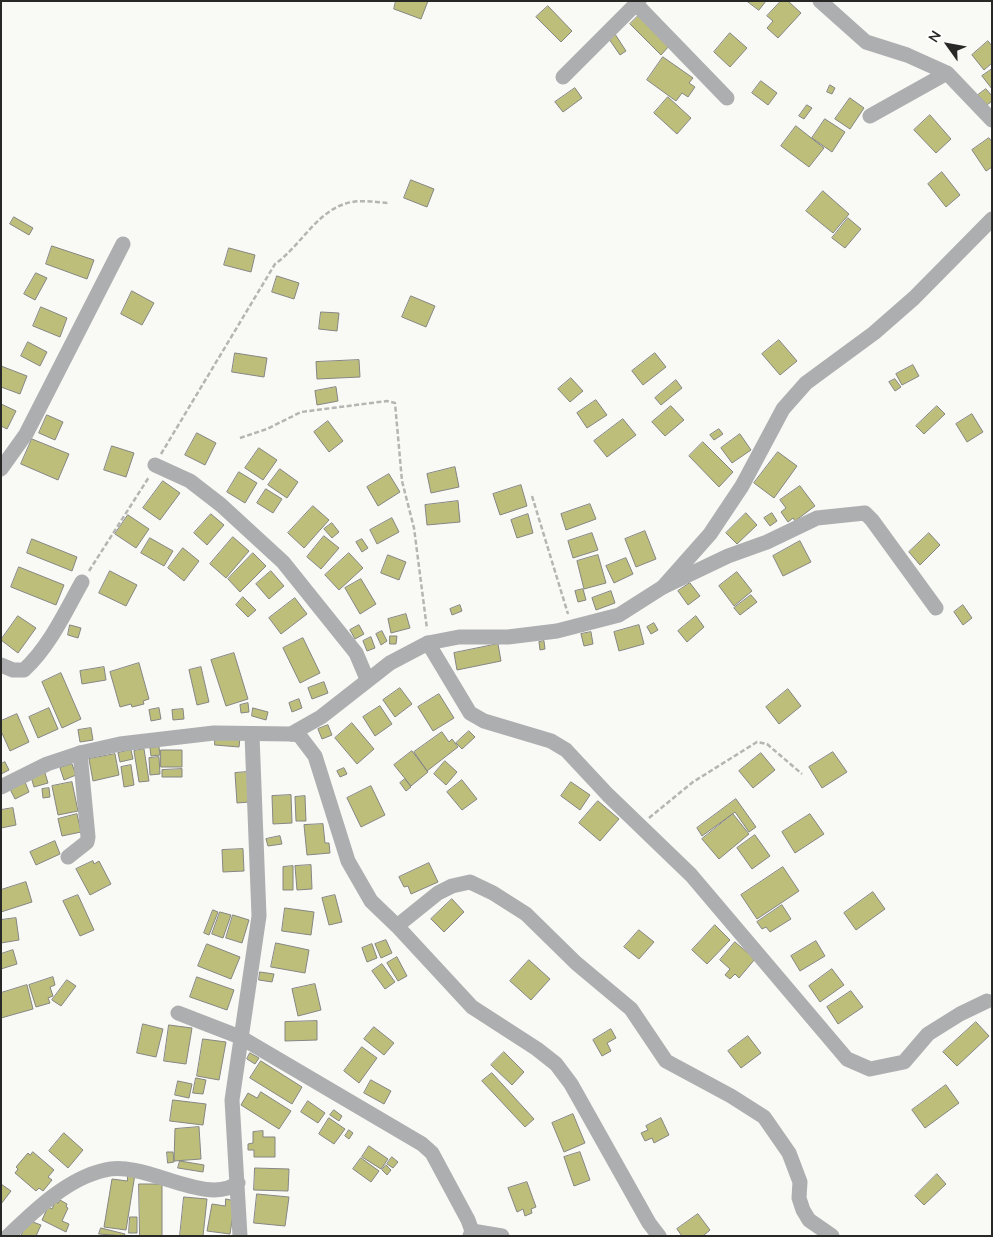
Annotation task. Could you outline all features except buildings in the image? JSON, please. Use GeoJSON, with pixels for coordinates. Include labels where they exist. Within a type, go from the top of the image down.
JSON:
{"type":"FeatureCollection","features":[{"type":"Feature","properties":{"kind":"street"},"geometry":{"type":"LineString","coordinates":[[820,1],[866,42],[907,55],[947,73],[992,120]]}},
{"type":"Feature","properties":{"kind":"street"},"geometry":{"type":"LineString","coordinates":[[563,77],[638,3],[727,98]]}},
{"type":"Feature","properties":{"kind":"street"},"geometry":{"type":"LineString","coordinates":[[870,116],[947,73]]}},
{"type":"Feature","properties":{"kind":"street"},"geometry":{"type":"LineString","coordinates":[[663,588],[710,534],[742,486],[788,402],[806,383],[874,333],[914,298],[992,219]]}},
{"type":"Feature","properties":{"kind":"street"},"geometry":{"type":"LineString","coordinates":[[1,469],[26,434],[123,244]]}},
{"type":"Feature","properties":{"kind":"street"},"geometry":{"type":"LineString","coordinates":[[156,465],[190,481],[220,505],[283,562],[356,653],[367,679]]}},
{"type":"Feature","properties":{"kind":"street"},"geometry":{"type":"LineString","coordinates":[[291,734],[321,717],[367,679],[390,663],[428,643],[459,637],[508,637],[572,628],[619,615],[663,588],[728,556],[767,542],[817,518],[865,513],[936,608]]}},
{"type":"Feature","properties":{"kind":"street"},"geometry":{"type":"LineString","coordinates":[[1,666],[13,670],[24,670],[32,663],[52,635],[82,582]]}},
{"type":"Feature","properties":{"kind":"street"},"geometry":{"type":"LineString","coordinates":[[428,643],[470,713],[484,722],[551,742],[566,750],[608,795],[691,876],[838,1050],[857,1065],[870,1069],[904,1062],[928,1034],[960,1014],[987,1001]]}},
{"type":"Feature","properties":{"kind":"street"},"geometry":{"type":"LineString","coordinates":[[1,787],[47,764],[80,753],[120,744],[214,733],[299,735],[315,756],[348,861],[371,902],[397,926],[472,1007],[537,1049],[556,1064],[571,1084],[649,1223],[659,1236]]}},
{"type":"Feature","properties":{"kind":"street"},"geometry":{"type":"LineString","coordinates":[[240,1236],[232,1100],[259,916],[252,735]]}},
{"type":"Feature","properties":{"kind":"street"},"geometry":{"type":"LineString","coordinates":[[68,857],[87,842],[88,837],[80,753]]}},
{"type":"Feature","properties":{"kind":"street"},"geometry":{"type":"LineString","coordinates":[[397,926],[438,893],[452,886],[470,882],[493,893],[526,914],[576,962],[631,1009],[666,1061],[732,1096],[764,1117],[789,1153],[800,1182],[799,1198],[803,1210],[809,1220],[832,1236]]}},
{"type":"Feature","properties":{"kind":"street"},"geometry":{"type":"LineString","coordinates":[[178,1013],[240,1038],[422,1144],[432,1153],[471,1233],[502,1236]]}},
{"type":"Feature","properties":{"kind":"street"},"geometry":{"type":"LineString","coordinates":[[8,1236],[34,1211],[79,1180],[105,1170],[123,1168],[205,1189],[221,1191],[230,1189],[238,1183]]}},
{"type":"Feature","properties":{"kind":"path"},"geometry":{"type":"LineString","coordinates":[[82,582],[156,465],[191,401],[275,264],[285,257],[316,222],[339,205],[354,201],[388,203]]}},
{"type":"Feature","properties":{"kind":"path"},"geometry":{"type":"LineString","coordinates":[[240,438],[301,412],[387,401],[395,403],[402,482],[414,528],[428,643]]}},
{"type":"Feature","properties":{"kind":"path"},"geometry":{"type":"LineString","coordinates":[[532,496],[572,628]]}},
{"type":"Feature","properties":{"kind":"path"},"geometry":{"type":"LineString","coordinates":[[640,825],[693,782],[757,742],[767,744],[802,774]]}}]}
